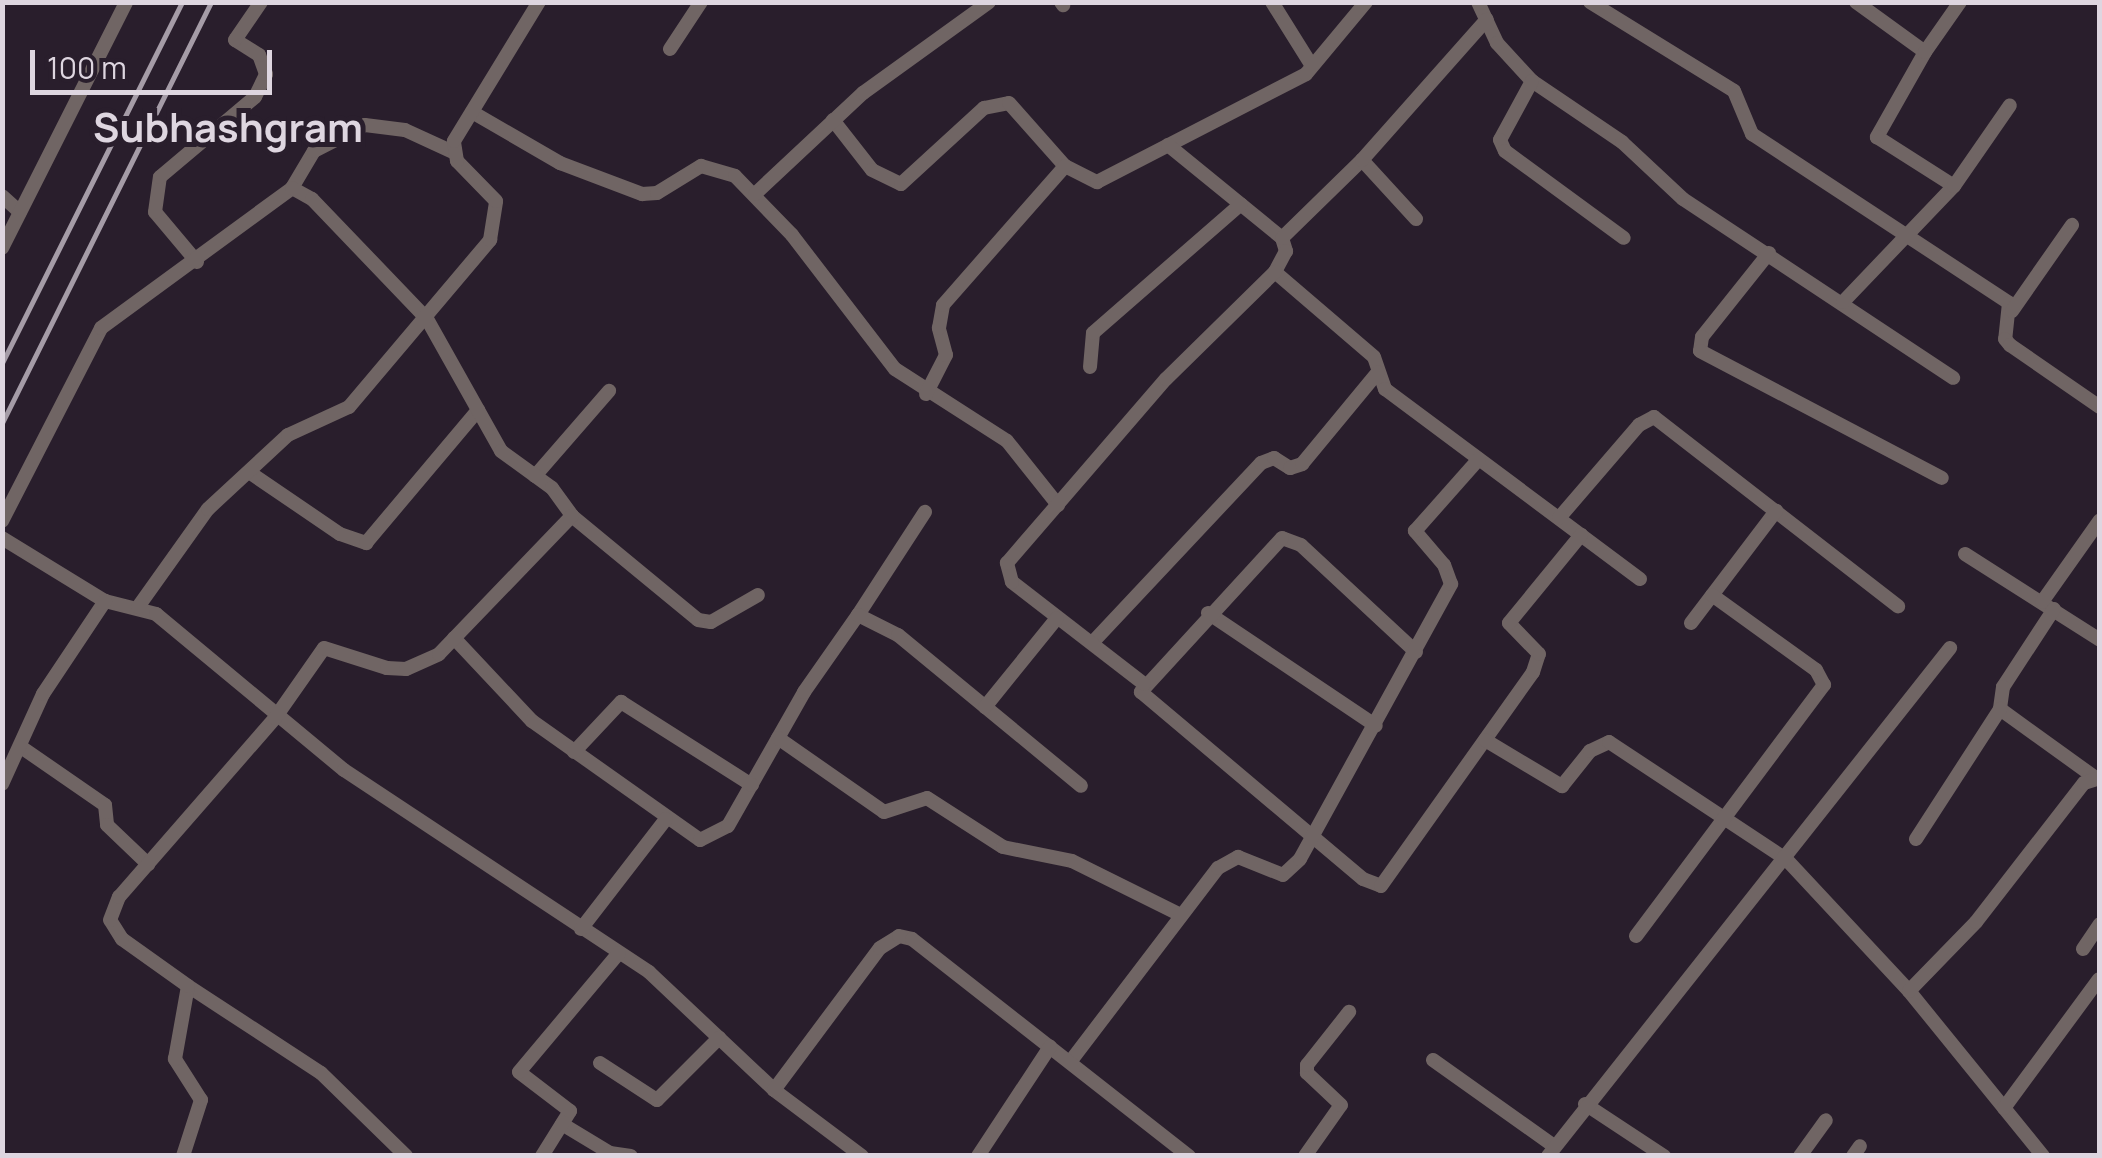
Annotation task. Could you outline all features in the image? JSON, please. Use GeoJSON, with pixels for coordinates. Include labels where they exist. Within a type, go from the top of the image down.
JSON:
{"type":"FeatureCollection","features":[{"type":"Feature","properties":{"kind":"street"},"geometry":{"type":"LineString","coordinates":[[2,248],[126,2]]}},
{"type":"Feature","properties":{"kind":"street"},"geometry":{"type":"LineString","coordinates":[[197,262],[154,212],[160,177],[255,97],[266,74],[259,54],[235,40],[261,2]]}},
{"type":"Feature","properties":{"kind":"street"},"geometry":{"type":"LineString","coordinates":[[453,152],[472,112],[539,2]]}},
{"type":"Feature","properties":{"kind":"street"},"geometry":{"type":"LineString","coordinates":[[670,49],[700,2]]}},
{"type":"Feature","properties":{"kind":"street"},"geometry":{"type":"LineString","coordinates":[[755,194],[833,120],[989,2]]}},
{"type":"Feature","properties":{"kind":"street"},"geometry":{"type":"LineString","coordinates":[[1272,2],[1312,66]]}},
{"type":"Feature","properties":{"kind":"street"},"geometry":{"type":"LineString","coordinates":[[833,120],[872,170],[901,184],[984,108],[1009,103],[1065,166],[1097,182],[1312,66],[1366,2]]}},
{"type":"Feature","properties":{"kind":"street"},"geometry":{"type":"LineString","coordinates":[[1478,2],[1496,44],[1532,80],[1622,142],[1683,199],[1954,378]]}},
{"type":"Feature","properties":{"kind":"street"},"geometry":{"type":"LineString","coordinates":[[1590,2],[1734,91],[1752,134],[2012,311]]}},
{"type":"Feature","properties":{"kind":"street"},"geometry":{"type":"LineString","coordinates":[[1856,2],[1925,52]]}},
{"type":"Feature","properties":{"kind":"street"},"geometry":{"type":"LineString","coordinates":[[1954,186],[1877,137],[1925,52],[1960,2]]}},
{"type":"Feature","properties":{"kind":"street"},"geometry":{"type":"LineString","coordinates":[[1282,238],[1362,160],[1486,19]]}},
{"type":"Feature","properties":{"kind":"street"},"geometry":{"type":"LineString","coordinates":[[1532,80],[1500,140],[1505,151],[1624,238]]}},
{"type":"Feature","properties":{"kind":"street"},"geometry":{"type":"LineString","coordinates":[[1844,302],[1954,186],[2010,106]]}},
{"type":"Feature","properties":{"kind":"street"},"geometry":{"type":"LineString","coordinates":[[472,112],[618,188],[657,193],[701,166],[735,176],[755,194],[866,337],[926,394],[1007,441],[1058,505]]}},
{"type":"Feature","properties":{"kind":"street"},"geometry":{"type":"LineString","coordinates":[[2,521],[89,342],[197,262],[274,196],[292,188],[314,150],[364,125],[405,130],[453,152],[496,200],[498,215],[490,240],[349,407],[310,420],[208,510],[138,607]]}},
{"type":"Feature","properties":{"kind":"street"},"geometry":{"type":"LineString","coordinates":[[1168,145],[1282,238],[1286,251],[1275,272],[1166,380],[1016,548],[1005,573],[1144,684],[1146,700],[1364,880],[1382,886],[1539,662],[1534,647],[1510,623],[1581,536]]}},
{"type":"Feature","properties":{"kind":"street"},"geometry":{"type":"LineString","coordinates":[[1362,160],[1416,219]]}},
{"type":"Feature","properties":{"kind":"street"},"geometry":{"type":"LineString","coordinates":[[926,394],[946,355],[939,328],[943,305],[1065,166]]}},
{"type":"Feature","properties":{"kind":"street"},"geometry":{"type":"LineString","coordinates":[[292,188],[312,200],[427,318],[501,451],[535,476],[572,516],[705,623],[758,596]]}},
{"type":"Feature","properties":{"kind":"street"},"geometry":{"type":"LineString","coordinates":[[2,196],[20,212]]}},
{"type":"Feature","properties":{"kind":"street"},"geometry":{"type":"LineString","coordinates":[[1090,367],[1093,333],[1240,204]]}},
{"type":"Feature","properties":{"kind":"street"},"geometry":{"type":"LineString","coordinates":[[2072,225],[2012,311],[2005,339],[2100,407]]}},
{"type":"Feature","properties":{"kind":"street"},"geometry":{"type":"LineString","coordinates":[[1769,253],[1702,337],[1700,351],[1942,478]]}},
{"type":"Feature","properties":{"kind":"street"},"geometry":{"type":"LineString","coordinates":[[1275,272],[1374,356],[1378,372],[1394,398],[1640,579]]}},
{"type":"Feature","properties":{"kind":"street"},"geometry":{"type":"LineString","coordinates":[[1092,643],[1261,462],[1274,458],[1290,468],[1302,464],[1378,372]]}},
{"type":"Feature","properties":{"kind":"street"},"geometry":{"type":"LineString","coordinates":[[535,476],[608,392]]}},
{"type":"Feature","properties":{"kind":"street"},"geometry":{"type":"LineString","coordinates":[[249,472],[340,534],[366,543],[478,410]]}},
{"type":"Feature","properties":{"kind":"street"},"geometry":{"type":"LineString","coordinates":[[1559,518],[1654,417],[1898,606]]}},
{"type":"Feature","properties":{"kind":"street"},"geometry":{"type":"LineString","coordinates":[[1070,1062],[1227,860],[1238,857],[1282,874],[1313,835],[1451,584],[1444,565],[1415,532],[1479,459]]}},
{"type":"Feature","properties":{"kind":"street"},"geometry":{"type":"LineString","coordinates":[[1691,624],[1776,511]]}},
{"type":"Feature","properties":{"kind":"street"},"geometry":{"type":"LineString","coordinates":[[454,638],[532,721],[689,836],[714,838],[752,785],[846,624],[858,615],[925,512]]}},
{"type":"Feature","properties":{"kind":"street"},"geometry":{"type":"LineString","coordinates":[[406,1156],[321,1073],[122,939],[110,920],[118,898],[275,718],[324,648],[406,668],[438,654],[572,516]]}},
{"type":"Feature","properties":{"kind":"street"},"geometry":{"type":"LineString","coordinates":[[1916,839],[2000,709],[2003,687],[2100,520]]}},
{"type":"Feature","properties":{"kind":"street"},"geometry":{"type":"LineString","coordinates":[[2,538],[105,600],[156,614],[275,718],[620,953],[844,1151],[862,1156]]}},
{"type":"Feature","properties":{"kind":"street"},"geometry":{"type":"LineString","coordinates":[[1144,684],[1282,538],[1301,545],[1416,652]]}},
{"type":"Feature","properties":{"kind":"street"},"geometry":{"type":"LineString","coordinates":[[1965,554],[2100,640]]}},
{"type":"Feature","properties":{"kind":"street"},"geometry":{"type":"LineString","coordinates":[[1636,936],[1824,685],[1816,670],[1712,595]]}},
{"type":"Feature","properties":{"kind":"street"},"geometry":{"type":"LineString","coordinates":[[2,784],[44,694],[105,600]]}},
{"type":"Feature","properties":{"kind":"street"},"geometry":{"type":"LineString","coordinates":[[1208,613],[1376,726]]}},
{"type":"Feature","properties":{"kind":"street"},"geometry":{"type":"LineString","coordinates":[[858,615],[898,635],[1081,786]]}},
{"type":"Feature","properties":{"kind":"street"},"geometry":{"type":"LineString","coordinates":[[986,707],[1057,618]]}},
{"type":"Feature","properties":{"kind":"street"},"geometry":{"type":"LineString","coordinates":[[1433,1060],[1551,1151],[1950,648]]}},
{"type":"Feature","properties":{"kind":"street"},"geometry":{"type":"LineString","coordinates":[[574,752],[620,702],[752,785]]}},
{"type":"Feature","properties":{"kind":"street"},"geometry":{"type":"LineString","coordinates":[[1908,991],[1976,922],[2096,777],[2000,709]]}},
{"type":"Feature","properties":{"kind":"street"},"geometry":{"type":"LineString","coordinates":[[778,738],[884,812],[927,798],[1003,847],[1072,861],[1181,915]]}},
{"type":"Feature","properties":{"kind":"street"},"geometry":{"type":"LineString","coordinates":[[1485,740],[1562,786],[1590,751],[1609,742],[1786,859],[1908,991],[2043,1156]]}},
{"type":"Feature","properties":{"kind":"street"},"geometry":{"type":"LineString","coordinates":[[21,748],[105,806],[112,831],[148,864]]}},
{"type":"Feature","properties":{"kind":"street"},"geometry":{"type":"LineString","coordinates":[[581,928],[666,819]]}},
{"type":"Feature","properties":{"kind":"street"},"geometry":{"type":"LineString","coordinates":[[2083,949],[2100,924]]}},
{"type":"Feature","properties":{"kind":"street"},"geometry":{"type":"LineString","coordinates":[[774,1090],[880,948],[898,936],[912,939],[1188,1156]]}},
{"type":"Feature","properties":{"kind":"street"},"geometry":{"type":"LineString","coordinates":[[542,1156],[570,1110],[519,1072],[620,953]]}},
{"type":"Feature","properties":{"kind":"street"},"geometry":{"type":"LineString","coordinates":[[2004,1108],[2099,979]]}},
{"type":"Feature","properties":{"kind":"street"},"geometry":{"type":"LineString","coordinates":[[183,1156],[201,1100],[175,1059],[188,986]]}},
{"type":"Feature","properties":{"kind":"street"},"geometry":{"type":"LineString","coordinates":[[1304,1156],[1341,1104],[1306,1073],[1307,1065],[1349,1012]]}},
{"type":"Feature","properties":{"kind":"street"},"geometry":{"type":"LineString","coordinates":[[600,1063],[657,1100],[720,1038]]}},
{"type":"Feature","properties":{"kind":"street"},"geometry":{"type":"LineString","coordinates":[[978,1156],[1050,1048]]}},
{"type":"Feature","properties":{"kind":"street"},"geometry":{"type":"LineString","coordinates":[[1585,1104],[1658,1154]]}},
{"type":"Feature","properties":{"kind":"street"},"geometry":{"type":"LineString","coordinates":[[1800,1156],[1826,1120]]}},
{"type":"Feature","properties":{"kind":"street"},"geometry":{"type":"LineString","coordinates":[[562,1124],[610,1153],[631,1156]]}},
{"type":"Feature","properties":{"kind":"railway"},"geometry":{"type":"LineString","coordinates":[[2,363],[182,2]]}},
{"type":"Feature","properties":{"kind":"railway"},"geometry":{"type":"LineString","coordinates":[[2,423],[211,2]]}},
{"type":"Feature","properties":{"kind":"district","name":"Subhashgram"},"geometry":{"type":"Point","coordinates":[228,127]}}]}
